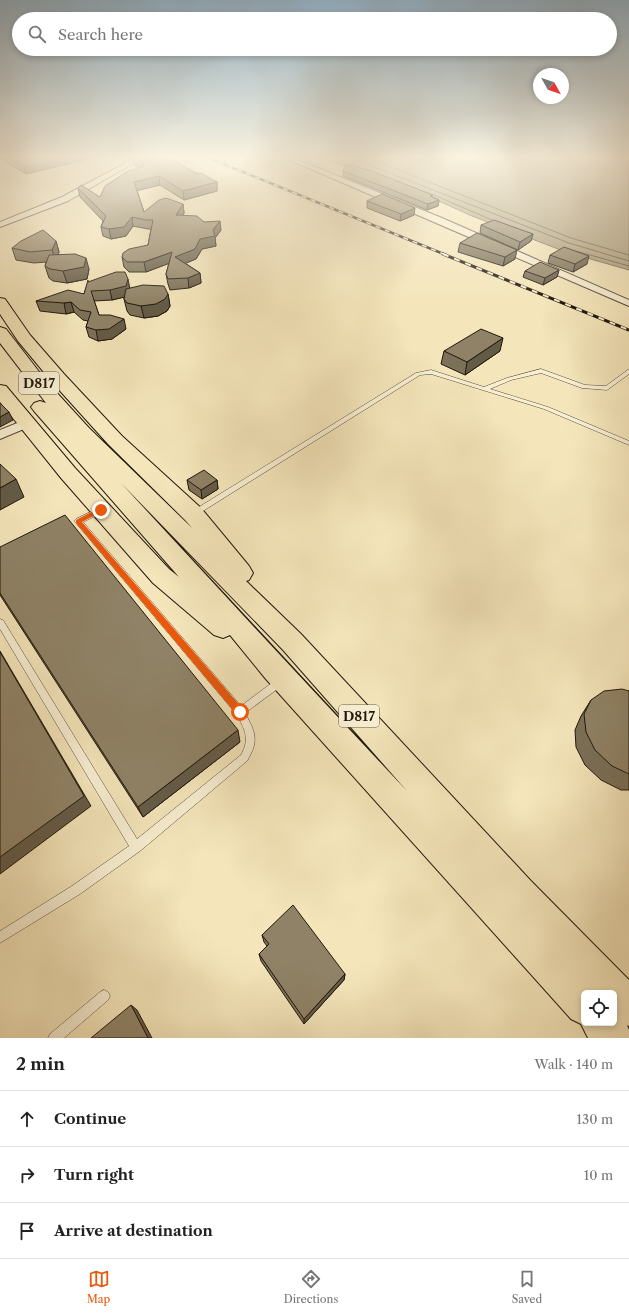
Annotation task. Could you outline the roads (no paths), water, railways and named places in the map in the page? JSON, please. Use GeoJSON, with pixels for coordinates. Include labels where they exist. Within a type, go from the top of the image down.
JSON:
{"type":"FeatureCollection","features":[{"type":"Feature","properties":{"kind":"highway"},"geometry":{"type":"LineString","coordinates":[[0,302],[24,338],[58,378],[115,440],[193,514],[242,574],[292,642]]}},
{"type":"Feature","properties":{"kind":"highway","name":"D817"},"geometry":{"type":"LineString","coordinates":[[0,332],[41,386],[74,435],[279,675],[581,1003]]}},
{"type":"Feature","properties":{"kind":"highway","name":"D817"},"geometry":{"type":"LineString","coordinates":[[0,354],[25,388],[292,642],[519,893],[629,1007]]}},
{"type":"Feature","properties":{"kind":"highway"},"geometry":{"type":"LineString","coordinates":[[0,390],[68,473],[161,576],[279,675]]}},
{"type":"Feature","properties":{"kind":"highway"},"geometry":{"type":"LineString","coordinates":[[603,1026],[613,1038]]}},
{"type":"Feature","properties":{"kind":"street"},"geometry":{"type":"LineString","coordinates":[[0,225],[46,206]]}},
{"type":"Feature","properties":{"kind":"street"},"geometry":{"type":"LineString","coordinates":[[406,206],[629,303]]}},
{"type":"Feature","properties":{"kind":"street"},"geometry":{"type":"LineString","coordinates":[[0,435],[27,422]]}},
{"type":"Feature","properties":{"kind":"lane"},"geometry":{"type":"LineString","coordinates":[[486,388],[509,379],[541,371],[584,387],[607,388],[629,371]]}},
{"type":"Feature","properties":{"kind":"lane"},"geometry":{"type":"LineString","coordinates":[[193,514],[418,374],[431,372],[486,388],[546,408],[629,443]]}},
{"type":"Feature","properties":{"kind":"lane"},"geometry":{"type":"LineString","coordinates":[[69,520],[78,521],[101,510]]}},
{"type":"Feature","properties":{"kind":"lane"},"geometry":{"type":"LineString","coordinates":[[0,937],[76,890],[136,847],[244,758],[250,748],[252,736],[240,712],[78,521]]}},
{"type":"Feature","properties":{"kind":"lane"},"geometry":{"type":"LineString","coordinates":[[0,622],[136,847]]}},
{"type":"Feature","properties":{"kind":"lane"},"geometry":{"type":"LineString","coordinates":[[240,712],[279,675]]}},
{"type":"Feature","properties":{"kind":"lane"},"geometry":{"type":"LineString","coordinates":[[54,1038],[104,996]]}},
{"type":"Feature","properties":{"kind":"water"},"geometry":{"type":"Polygon","coordinates":[[[451,206],[629,206],[629,270],[566,252],[451,206]]]}},
{"type":"Feature","properties":{"kind":"railway"},"geometry":{"type":"LineString","coordinates":[[327,206],[446,255]]}},
{"type":"Feature","properties":{"kind":"railway"},"geometry":{"type":"LineString","coordinates":[[443,254],[629,330]]}}]}
